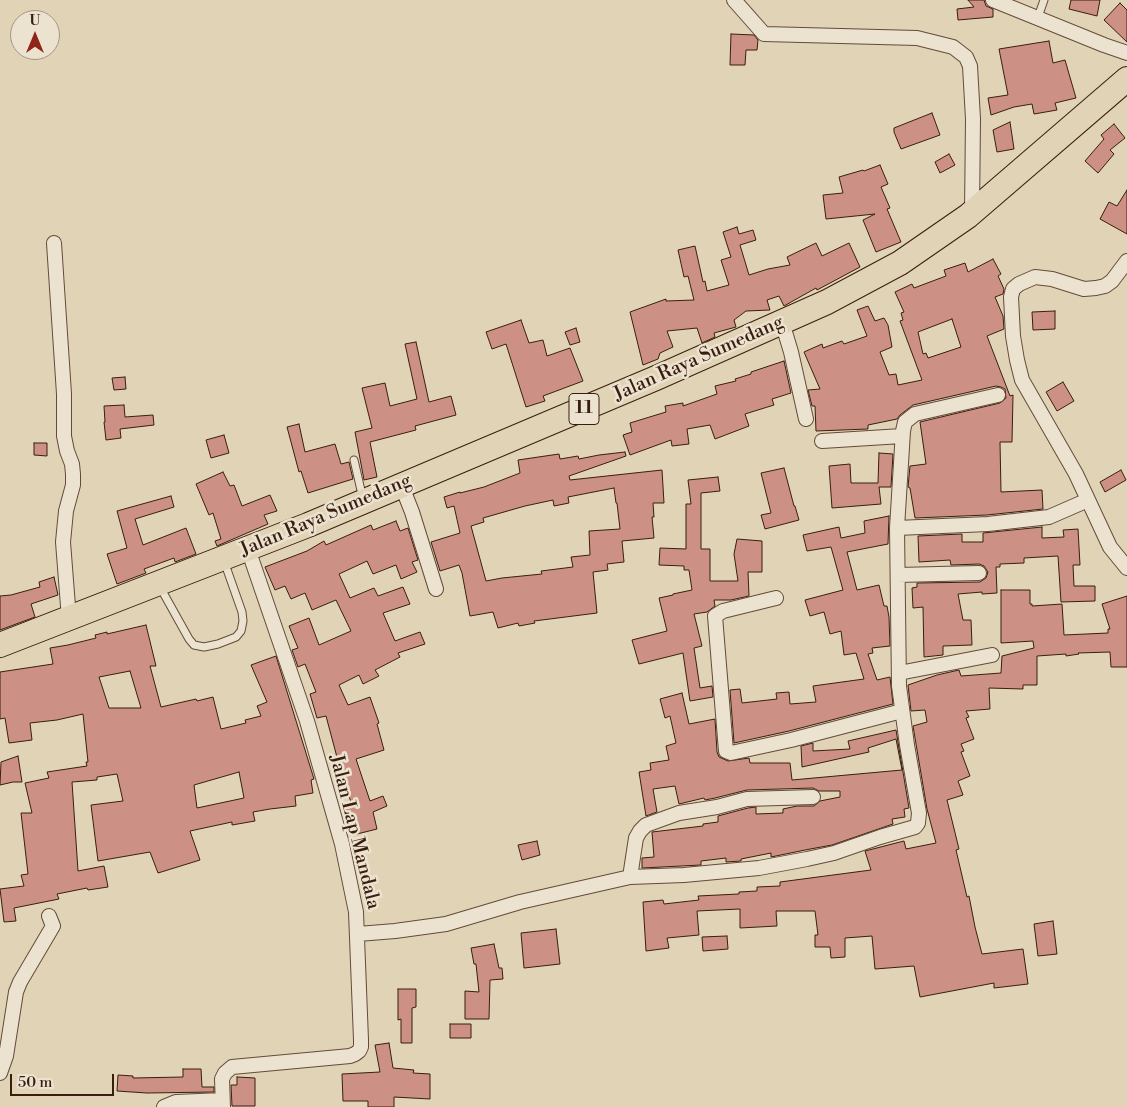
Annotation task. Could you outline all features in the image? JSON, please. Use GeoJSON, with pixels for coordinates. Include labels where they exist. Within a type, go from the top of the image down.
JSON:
{"type":"FeatureCollection","features":[{"type":"Feature","properties":{"kind":"highway","name":"Jalan Raya Sumedang"},"geometry":{"type":"LineString","coordinates":[[0,645],[248,549],[656,378],[828,302],[900,263],[972,212],[1123,83]]}},
{"type":"Feature","properties":{"kind":"street"},"geometry":{"type":"LineString","coordinates":[[734,0],[764,34],[917,38],[953,47],[966,57],[970,66],[973,119],[972,212]]}},
{"type":"Feature","properties":{"kind":"street"},"geometry":{"type":"LineString","coordinates":[[993,0],[1127,53]]}},
{"type":"Feature","properties":{"kind":"street"},"geometry":{"type":"LineString","coordinates":[[54,243],[64,394],[64,436],[74,474],[66,510],[63,542],[69,619]]}},
{"type":"Feature","properties":{"kind":"street"},"geometry":{"type":"LineString","coordinates":[[1127,261],[1112,281],[1105,286],[1084,289],[1052,279],[1034,277],[1013,289],[1011,297],[1013,336],[1022,380],[1078,478],[1110,547],[1127,568]]}},
{"type":"Feature","properties":{"kind":"street"},"geometry":{"type":"LineString","coordinates":[[782,322],[791,352],[806,419]]}},
{"type":"Feature","properties":{"kind":"street"},"geometry":{"type":"LineString","coordinates":[[358,934],[446,924],[520,902],[630,877],[684,875],[783,864],[834,853],[915,827],[918,824],[919,813],[902,711],[899,673],[897,528],[902,436],[905,422],[915,414],[998,395]]}},
{"type":"Feature","properties":{"kind":"street"},"geometry":{"type":"LineString","coordinates":[[822,442],[902,436]]}},
{"type":"Feature","properties":{"kind":"street"},"geometry":{"type":"LineString","coordinates":[[401,484],[412,512],[436,589]]}},
{"type":"Feature","properties":{"kind":"street"},"geometry":{"type":"LineString","coordinates":[[897,528],[979,524],[1050,517],[1088,500]]}},
{"type":"Feature","properties":{"kind":"street","name":"Jalan Lap Mandala"},"geometry":{"type":"LineString","coordinates":[[222,1104],[222,1079],[225,1073],[232,1067],[350,1056],[355,1054],[361,1047],[356,912],[342,844],[310,730],[248,549]]}},
{"type":"Feature","properties":{"kind":"street"},"geometry":{"type":"LineString","coordinates":[[898,576],[979,573]]}},
{"type":"Feature","properties":{"kind":"street"},"geometry":{"type":"LineString","coordinates":[[776,598],[723,611],[715,616],[726,751],[731,753],[791,740],[902,711]]}},
{"type":"Feature","properties":{"kind":"street"},"geometry":{"type":"LineString","coordinates":[[899,673],[992,655]]}},
{"type":"Feature","properties":{"kind":"street"},"geometry":{"type":"LineString","coordinates":[[630,877],[636,838],[646,825],[679,813],[717,807],[746,799],[812,797]]}},
{"type":"Feature","properties":{"kind":"street"},"geometry":{"type":"LineString","coordinates":[[0,1073],[6,1056],[16,992],[53,926],[49,916]]}},
{"type":"Feature","properties":{"kind":"street"},"geometry":{"type":"LineString","coordinates":[[164,1107],[176,1102],[222,1104]]}},
{"type":"Feature","properties":{"kind":"lane"},"geometry":{"type":"LineString","coordinates":[[1038,17],[1044,0]]}},
{"type":"Feature","properties":{"kind":"lane"},"geometry":{"type":"LineString","coordinates":[[354,460],[363,501]]}},
{"type":"Feature","properties":{"kind":"lane"},"geometry":{"type":"LineString","coordinates":[[159,584],[194,645],[204,647],[236,637],[241,631],[242,612],[223,558]]}},
{"type":"Feature","properties":{"kind":"building"},"geometry":{"type":"Polygon","coordinates":[[[968,0],[984,0],[986,6],[993,9],[993,17],[958,20],[957,9],[974,7],[968,0]]]}},
{"type":"Feature","properties":{"kind":"building"},"geometry":{"type":"Polygon","coordinates":[[[1071,0],[1100,0],[1097,16],[1069,9],[1071,0]]]}},
{"type":"Feature","properties":{"kind":"building"},"geometry":{"type":"Polygon","coordinates":[[[1120,3],[1127,10],[1127,42],[1104,20],[1120,3]]]}},
{"type":"Feature","properties":{"kind":"building"},"geometry":{"type":"Polygon","coordinates":[[[731,34],[754,35],[758,40],[757,50],[746,50],[745,65],[730,65],[731,34]]]}},
{"type":"Feature","properties":{"kind":"building"},"geometry":{"type":"Polygon","coordinates":[[[1049,41],[1053,63],[1065,60],[1076,98],[1055,103],[1057,110],[1034,114],[1032,104],[1014,107],[991,115],[988,98],[1008,95],[999,49],[1049,41]]]}},
{"type":"Feature","properties":{"kind":"building"},"geometry":{"type":"Polygon","coordinates":[[[932,113],[940,135],[901,149],[894,128],[932,113]]]}},
{"type":"Feature","properties":{"kind":"building"},"geometry":{"type":"Polygon","coordinates":[[[1010,122],[1014,149],[997,152],[993,130],[1010,122]]]}},
{"type":"Feature","properties":{"kind":"building"},"geometry":{"type":"Polygon","coordinates":[[[1114,124],[1125,138],[1110,150],[1114,154],[1098,173],[1085,161],[1104,139],[1101,135],[1114,124]]]}},
{"type":"Feature","properties":{"kind":"building"},"geometry":{"type":"Polygon","coordinates":[[[949,154],[955,165],[940,173],[935,162],[949,154]]]}},
{"type":"Feature","properties":{"kind":"building"},"geometry":{"type":"Polygon","coordinates":[[[880,165],[888,184],[881,187],[890,208],[887,209],[901,242],[876,252],[863,220],[875,214],[826,219],[823,195],[843,193],[839,177],[880,165]]]}},
{"type":"Feature","properties":{"kind":"building"},"geometry":{"type":"Polygon","coordinates":[[[1127,190],[1127,234],[1100,219],[1109,202],[1117,206],[1127,190]]]}},
{"type":"Feature","properties":{"kind":"building"},"geometry":{"type":"Polygon","coordinates":[[[737,227],[739,234],[753,230],[756,240],[740,245],[749,275],[790,265],[787,257],[816,243],[822,256],[849,243],[860,267],[784,306],[779,296],[767,300],[770,310],[746,311],[734,320],[736,327],[714,333],[715,337],[702,343],[697,328],[667,331],[673,347],[660,353],[658,359],[643,365],[630,312],[666,299],[666,301],[694,300],[688,276],[684,277],[678,250],[695,246],[703,282],[705,281],[707,291],[729,285],[721,260],[731,257],[723,232],[737,227]]]}},
{"type":"Feature","properties":{"kind":"building"},"geometry":{"type":"Polygon","coordinates":[[[993,259],[1001,274],[998,276],[1004,289],[1003,294],[995,297],[1003,316],[1004,329],[987,336],[1010,396],[1013,395],[1012,442],[1000,442],[1001,492],[1042,490],[1043,509],[987,515],[915,518],[910,488],[908,487],[910,466],[926,464],[920,422],[1000,403],[1006,398],[1005,389],[996,386],[913,405],[897,419],[868,425],[868,429],[816,431],[815,406],[812,406],[808,390],[820,389],[804,352],[822,344],[823,348],[842,341],[844,344],[867,336],[857,310],[868,306],[875,321],[884,318],[888,325],[892,347],[880,352],[889,375],[896,374],[898,385],[922,380],[900,321],[903,320],[901,313],[904,312],[895,292],[912,284],[914,288],[946,276],[944,270],[965,263],[968,272],[993,259]],[[952,319],[918,332],[923,354],[926,353],[928,358],[961,347],[952,319]]]}},
{"type":"Feature","properties":{"kind":"building"},"geometry":{"type":"Polygon","coordinates":[[[1055,311],[1055,329],[1033,330],[1032,312],[1055,311]]]}},
{"type":"Feature","properties":{"kind":"building"},"geometry":{"type":"Polygon","coordinates":[[[521,320],[529,343],[543,340],[547,356],[570,348],[583,381],[543,396],[545,401],[526,407],[506,344],[492,349],[486,332],[521,320]]]}},
{"type":"Feature","properties":{"kind":"building"},"geometry":{"type":"Polygon","coordinates":[[[576,328],[580,342],[570,345],[565,332],[576,328]]]}},
{"type":"Feature","properties":{"kind":"building"},"geometry":{"type":"Polygon","coordinates":[[[416,342],[429,402],[451,396],[456,415],[415,426],[416,430],[370,442],[377,477],[364,480],[355,432],[372,428],[362,388],[385,383],[390,406],[417,399],[405,344],[416,342]]]}},
{"type":"Feature","properties":{"kind":"building"},"geometry":{"type":"Polygon","coordinates":[[[784,361],[791,393],[772,399],[774,405],[745,414],[749,426],[715,439],[710,425],[687,429],[689,444],[672,446],[671,440],[630,455],[623,435],[632,432],[630,423],[666,412],[665,406],[683,403],[683,406],[717,394],[715,386],[736,381],[735,379],[751,374],[751,372],[784,361]]]}},
{"type":"Feature","properties":{"kind":"building"},"geometry":{"type":"Polygon","coordinates":[[[125,377],[126,389],[114,390],[112,378],[125,377]]]}},
{"type":"Feature","properties":{"kind":"building"},"geometry":{"type":"Polygon","coordinates":[[[1063,382],[1074,401],[1057,411],[1046,392],[1063,382]]]}},
{"type":"Feature","properties":{"kind":"building"},"geometry":{"type":"Polygon","coordinates":[[[124,405],[125,417],[153,415],[154,425],[120,429],[121,438],[106,440],[104,406],[124,405]]]}},
{"type":"Feature","properties":{"kind":"building"},"geometry":{"type":"Polygon","coordinates":[[[299,424],[305,452],[335,444],[341,464],[349,462],[353,479],[308,493],[301,471],[299,472],[287,427],[299,424]]]}},
{"type":"Feature","properties":{"kind":"building"},"geometry":{"type":"Polygon","coordinates":[[[224,435],[229,453],[211,458],[206,440],[224,435]]]}},
{"type":"Feature","properties":{"kind":"building"},"geometry":{"type":"Polygon","coordinates":[[[34,443],[47,443],[47,456],[34,455],[34,443]]]}},
{"type":"Feature","properties":{"kind":"building"},"geometry":{"type":"Polygon","coordinates":[[[625,452],[626,456],[569,476],[570,480],[662,470],[664,503],[653,503],[654,538],[622,541],[624,562],[607,564],[608,570],[593,572],[597,613],[534,621],[535,623],[519,626],[518,623],[498,628],[493,612],[470,616],[459,565],[440,571],[431,542],[460,533],[454,506],[447,508],[444,497],[484,487],[520,473],[518,460],[559,454],[560,459],[578,456],[579,459],[625,452]],[[614,488],[568,497],[569,503],[554,506],[553,500],[483,518],[484,522],[471,526],[486,581],[542,574],[541,571],[573,567],[571,557],[590,555],[589,531],[620,529],[614,488]]]}},
{"type":"Feature","properties":{"kind":"building"},"geometry":{"type":"Polygon","coordinates":[[[879,453],[893,454],[891,487],[879,487],[881,504],[832,508],[829,466],[850,464],[851,483],[878,483],[879,453]]]}},
{"type":"Feature","properties":{"kind":"building"},"geometry":{"type":"Polygon","coordinates":[[[784,468],[799,520],[765,529],[761,515],[771,513],[761,473],[784,468]]]}},
{"type":"Feature","properties":{"kind":"building"},"geometry":{"type":"Polygon","coordinates":[[[1121,470],[1126,480],[1105,492],[1100,482],[1121,470]]]}},
{"type":"Feature","properties":{"kind":"building"},"geometry":{"type":"Polygon","coordinates":[[[223,472],[230,486],[234,485],[242,506],[270,495],[277,511],[264,515],[268,524],[217,546],[215,541],[221,539],[213,513],[209,515],[196,484],[223,472]]]}},
{"type":"Feature","properties":{"kind":"building"},"geometry":{"type":"Polygon","coordinates":[[[718,477],[720,491],[701,493],[701,549],[710,549],[710,581],[738,581],[734,554],[737,539],[762,541],[762,572],[748,572],[749,596],[731,600],[714,600],[715,606],[707,612],[694,614],[702,646],[694,648],[700,688],[712,686],[713,697],[690,701],[683,653],[639,664],[632,640],[667,631],[659,598],[692,590],[689,570],[684,570],[684,566],[659,565],[660,548],[686,549],[686,504],[691,504],[688,480],[718,477]]]}},
{"type":"Feature","properties":{"kind":"building"},"geometry":{"type":"Polygon","coordinates":[[[171,496],[174,507],[135,519],[143,545],[186,528],[196,554],[175,562],[174,558],[144,569],[146,573],[117,584],[107,554],[127,548],[117,511],[171,496]]]}},
{"type":"Feature","properties":{"kind":"building"},"geometry":{"type":"Polygon","coordinates":[[[889,516],[888,544],[847,552],[857,590],[879,585],[884,606],[887,606],[890,646],[872,648],[873,653],[868,654],[877,680],[890,677],[893,704],[734,743],[730,690],[740,689],[742,703],[777,699],[776,693],[789,692],[790,704],[816,702],[813,686],[864,679],[856,653],[844,655],[841,631],[830,634],[824,612],[810,616],[805,600],[843,590],[831,547],[807,551],[803,535],[839,527],[841,538],[865,533],[864,521],[889,516]]]}},
{"type":"Feature","properties":{"kind":"building"},"geometry":{"type":"Polygon","coordinates":[[[396,521],[400,531],[408,528],[418,560],[412,562],[417,572],[401,579],[396,565],[373,574],[367,561],[339,574],[350,598],[374,588],[378,596],[403,587],[410,604],[383,613],[395,641],[420,632],[425,644],[398,653],[400,657],[375,670],[379,676],[363,684],[359,675],[339,685],[348,705],[370,697],[379,723],[377,724],[384,750],[356,759],[370,801],[383,796],[387,806],[373,812],[377,829],[353,835],[346,807],[352,805],[326,716],[317,718],[310,694],[316,692],[305,664],[298,667],[292,650],[298,648],[289,626],[309,618],[319,645],[351,631],[336,600],[312,610],[305,593],[291,599],[285,586],[275,590],[265,567],[307,551],[324,541],[326,545],[371,525],[373,530],[396,521]]]}},
{"type":"Feature","properties":{"kind":"building"},"geometry":{"type":"Polygon","coordinates":[[[1042,527],[1042,538],[1064,537],[1063,530],[1078,529],[1080,565],[1073,565],[1074,586],[1095,586],[1095,601],[1061,602],[1058,556],[1024,558],[1024,563],[1000,564],[1000,567],[996,567],[997,593],[958,594],[963,620],[971,620],[972,645],[943,646],[943,655],[924,657],[923,607],[913,608],[912,588],[917,587],[917,583],[980,582],[986,578],[988,572],[984,566],[979,564],[951,565],[950,560],[919,562],[918,536],[962,534],[962,542],[983,542],[983,533],[1042,527]]]}},
{"type":"Feature","properties":{"kind":"building"},"geometry":{"type":"Polygon","coordinates":[[[54,577],[58,595],[31,604],[35,617],[0,630],[0,596],[40,587],[39,582],[54,577]]]}},
{"type":"Feature","properties":{"kind":"building"},"geometry":{"type":"Polygon","coordinates":[[[1001,590],[1030,590],[1030,604],[1032,606],[1062,604],[1064,635],[1108,633],[1108,629],[1110,629],[1102,604],[1127,596],[1127,667],[1111,667],[1110,652],[1078,653],[1066,656],[1066,654],[1037,656],[1037,685],[1023,685],[1023,689],[989,688],[990,709],[966,711],[969,717],[966,718],[974,739],[961,744],[964,751],[961,752],[970,776],[958,781],[963,795],[947,800],[959,849],[956,850],[982,954],[1023,949],[1028,984],[994,988],[994,983],[920,997],[914,966],[875,969],[872,936],[845,938],[845,957],[831,958],[830,947],[815,947],[815,935],[818,935],[815,911],[776,911],[777,926],[740,928],[740,909],[697,911],[699,935],[667,938],[669,948],[646,951],[643,902],[663,900],[664,904],[699,900],[698,896],[739,894],[739,892],[757,891],[757,887],[780,886],[780,882],[871,870],[865,851],[904,841],[906,849],[936,843],[927,809],[913,726],[927,722],[925,710],[911,711],[908,685],[959,670],[961,676],[1001,673],[1002,656],[1034,648],[1033,641],[1001,643],[1001,590]]]}},
{"type":"Feature","properties":{"kind":"building"},"geometry":{"type":"Polygon","coordinates":[[[146,625],[156,666],[150,666],[161,707],[213,697],[221,729],[246,723],[245,720],[261,716],[257,706],[267,702],[251,665],[276,656],[314,779],[311,780],[313,793],[295,796],[296,806],[253,812],[255,821],[232,825],[232,822],[190,831],[200,860],[158,873],[150,852],[98,861],[91,805],[123,801],[117,774],[97,777],[97,780],[72,782],[78,871],[104,866],[108,887],[88,890],[87,888],[57,894],[59,899],[14,908],[16,921],[4,922],[0,889],[24,886],[21,875],[28,874],[21,813],[32,813],[25,783],[49,778],[47,772],[87,766],[86,762],[88,762],[83,714],[57,720],[30,723],[32,740],[9,743],[5,718],[0,719],[0,672],[53,664],[50,648],[96,638],[95,635],[107,632],[107,634],[146,625]],[[130,671],[99,677],[109,708],[141,708],[130,671]],[[239,772],[194,785],[197,808],[244,798],[239,772]]]}},
{"type":"Feature","properties":{"kind":"building"},"geometry":{"type":"Polygon","coordinates":[[[682,693],[689,724],[715,719],[719,757],[728,761],[749,758],[750,763],[790,763],[792,780],[902,770],[896,739],[868,748],[869,752],[802,767],[801,746],[813,743],[813,751],[850,749],[848,741],[896,730],[909,808],[904,809],[905,817],[892,819],[893,824],[832,845],[771,857],[771,853],[741,859],[741,861],[726,862],[726,858],[701,861],[701,865],[642,868],[642,858],[654,857],[652,832],[703,826],[703,824],[718,822],[718,816],[748,808],[756,807],[756,814],[783,813],[783,809],[797,806],[814,806],[820,801],[840,797],[840,791],[819,791],[813,788],[747,790],[679,804],[675,786],[653,789],[657,812],[646,816],[639,772],[651,770],[650,763],[669,760],[666,746],[676,743],[670,716],[665,718],[660,699],[682,693]]]}},
{"type":"Feature","properties":{"kind":"building"},"geometry":{"type":"Polygon","coordinates":[[[18,756],[22,782],[0,785],[1,762],[18,756]]]}},
{"type":"Feature","properties":{"kind":"building"},"geometry":{"type":"Polygon","coordinates":[[[537,841],[540,855],[522,860],[518,845],[537,841]]]}},
{"type":"Feature","properties":{"kind":"building"},"geometry":{"type":"Polygon","coordinates":[[[1053,921],[1057,954],[1038,956],[1034,924],[1053,921]]]}},
{"type":"Feature","properties":{"kind":"building"},"geometry":{"type":"Polygon","coordinates":[[[556,929],[560,964],[524,968],[521,933],[556,929]]]}},
{"type":"Feature","properties":{"kind":"building"},"geometry":{"type":"Polygon","coordinates":[[[727,936],[728,949],[703,951],[702,937],[727,936]]]}},
{"type":"Feature","properties":{"kind":"building"},"geometry":{"type":"Polygon","coordinates":[[[494,944],[499,968],[502,968],[503,979],[490,980],[489,1019],[465,1019],[465,991],[479,992],[476,964],[474,964],[471,948],[494,944]]]}},
{"type":"Feature","properties":{"kind":"building"},"geometry":{"type":"Polygon","coordinates":[[[398,989],[416,989],[416,1007],[412,1008],[412,1043],[401,1043],[401,1019],[398,1020],[398,989]]]}},
{"type":"Feature","properties":{"kind":"building"},"geometry":{"type":"Polygon","coordinates":[[[450,1024],[471,1024],[471,1038],[450,1038],[450,1024]]]}},
{"type":"Feature","properties":{"kind":"building"},"geometry":{"type":"Polygon","coordinates":[[[389,1043],[393,1068],[414,1070],[413,1073],[430,1074],[430,1099],[394,1097],[394,1107],[368,1107],[368,1101],[343,1101],[342,1074],[380,1072],[375,1045],[389,1043]]]}},
{"type":"Feature","properties":{"kind":"building"},"geometry":{"type":"Polygon","coordinates":[[[183,1069],[201,1069],[202,1087],[214,1087],[214,1092],[147,1093],[117,1091],[118,1075],[133,1076],[133,1078],[183,1077],[183,1069]]]}},
{"type":"Feature","properties":{"kind":"building"},"geometry":{"type":"Polygon","coordinates":[[[237,1077],[255,1078],[255,1106],[232,1106],[231,1085],[237,1085],[237,1077]]]}}]}
